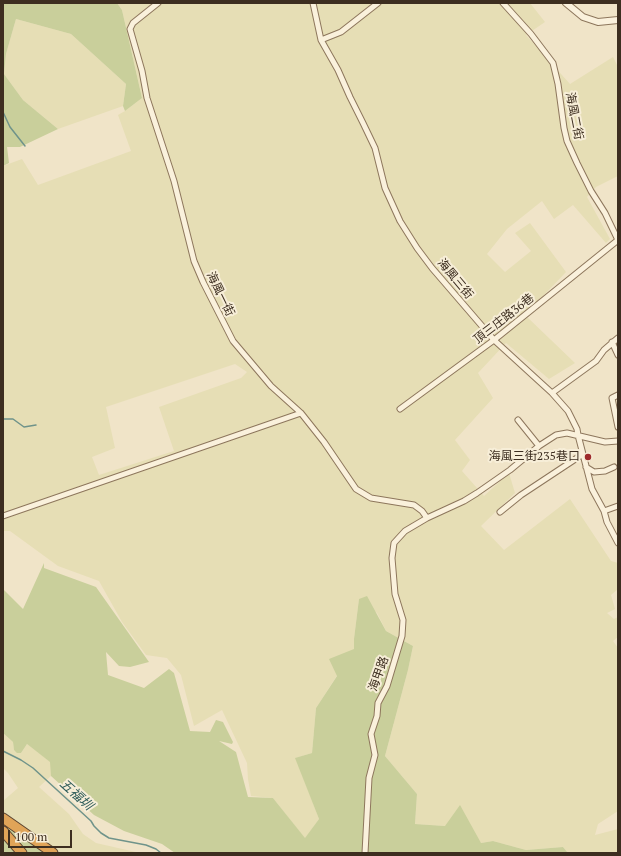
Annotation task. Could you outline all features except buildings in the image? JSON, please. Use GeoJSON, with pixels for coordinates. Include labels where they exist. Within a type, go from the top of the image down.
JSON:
{"type":"FeatureCollection","features":[{"type":"Feature","properties":{"kind":"highway"},"geometry":{"type":"LineString","coordinates":[[3,818],[53,853]]}},
{"type":"Feature","properties":{"kind":"highway"},"geometry":{"type":"LineString","coordinates":[[3,831],[22,853]]}},
{"type":"Feature","properties":{"kind":"street","name":"海風一街"},"geometry":{"type":"LineString","coordinates":[[158,3],[133,23],[130,29],[142,71],[146,98],[174,181],[194,261],[202,282],[233,341],[271,386],[301,414],[356,488],[371,498],[414,505],[422,511],[427,518]]}},
{"type":"Feature","properties":{"kind":"street","name":"海風三街"},"geometry":{"type":"LineString","coordinates":[[313,3],[321,40],[338,70],[375,148],[385,188],[400,221],[417,248],[437,274],[494,340],[552,393],[568,411],[577,429],[592,489],[604,511],[607,522],[618,543]]}},
{"type":"Feature","properties":{"kind":"street"},"geometry":{"type":"LineString","coordinates":[[321,40],[341,32],[378,3]]}},
{"type":"Feature","properties":{"kind":"street","name":"海風二街"},"geometry":{"type":"LineString","coordinates":[[502,3],[531,34],[553,63],[558,84],[567,141],[584,177],[605,213],[618,240]]}},
{"type":"Feature","properties":{"kind":"street"},"geometry":{"type":"LineString","coordinates":[[566,3],[578,13],[598,22],[618,20]]}},
{"type":"Feature","properties":{"kind":"street","name":"頂三庄路36巷"},"geometry":{"type":"LineString","coordinates":[[400,409],[494,340],[618,240]]}},
{"type":"Feature","properties":{"kind":"street"},"geometry":{"type":"LineString","coordinates":[[552,393],[596,361],[604,350],[618,338]]}},
{"type":"Feature","properties":{"kind":"street"},"geometry":{"type":"LineString","coordinates":[[612,342],[618,355]]}},
{"type":"Feature","properties":{"kind":"street"},"geometry":{"type":"LineString","coordinates":[[618,395],[612,398],[618,427]]}},
{"type":"Feature","properties":{"kind":"street"},"geometry":{"type":"LineString","coordinates":[[3,516],[301,414]]}},
{"type":"Feature","properties":{"kind":"street"},"geometry":{"type":"LineString","coordinates":[[518,420],[539,446]]}},
{"type":"Feature","properties":{"kind":"street"},"geometry":{"type":"LineString","coordinates":[[427,518],[471,497],[510,470],[539,446],[556,436],[566,433],[605,442],[618,441]]}},
{"type":"Feature","properties":{"kind":"street"},"geometry":{"type":"LineString","coordinates":[[500,512],[522,495],[583,454]]}},
{"type":"Feature","properties":{"kind":"street"},"geometry":{"type":"LineString","coordinates":[[586,467],[594,472],[605,471],[614,467]]}},
{"type":"Feature","properties":{"kind":"street"},"geometry":{"type":"LineString","coordinates":[[604,511],[618,506]]}},
{"type":"Feature","properties":{"kind":"street","name":"海甲路"},"geometry":{"type":"LineString","coordinates":[[365,853],[369,778],[375,755],[371,734],[377,716],[378,703],[387,686],[402,636],[403,620],[395,594],[392,558],[394,543],[405,532],[427,518]]}},
{"type":"Feature","properties":{"kind":"shaded area"},"geometry":{"type":"Polygon","coordinates":[[[117,3],[530,3],[545,22],[526,35],[570,84],[613,57],[618,67],[618,176],[596,187],[587,197],[610,239],[606,243],[573,205],[554,219],[542,201],[507,229],[487,254],[505,272],[531,251],[515,233],[530,223],[566,272],[525,315],[575,363],[549,379],[506,343],[478,373],[493,398],[455,440],[470,460],[462,471],[484,496],[509,473],[515,493],[481,526],[504,550],[570,499],[611,561],[618,563],[618,589],[611,595],[615,609],[607,613],[614,619],[618,617],[618,637],[613,641],[618,648],[618,811],[598,824],[595,835],[618,829],[618,853],[568,853],[563,847],[526,850],[493,841],[481,843],[445,826],[415,824],[417,794],[385,756],[413,646],[386,631],[377,613],[359,599],[354,649],[316,708],[312,753],[296,758],[319,819],[305,839],[273,798],[251,796],[247,763],[222,710],[194,726],[181,675],[167,658],[146,655],[122,622],[99,581],[58,566],[10,531],[3,531],[3,166],[22,159],[38,185],[131,151],[118,115],[142,98],[122,10],[117,3]],[[235,364],[106,407],[115,448],[92,457],[99,475],[174,451],[159,407],[241,378],[247,372],[235,364]]]}},
{"type":"Feature","properties":{"kind":"shaded area"},"geometry":{"type":"Polygon","coordinates":[[[16,19],[71,34],[126,84],[123,106],[58,129],[23,100],[4,74],[6,54],[16,19]]]}},
{"type":"Feature","properties":{"kind":"shaded area"},"geometry":{"type":"Polygon","coordinates":[[[3,733],[13,742],[14,750],[21,753],[27,744],[51,762],[51,776],[39,787],[69,814],[83,834],[96,843],[140,853],[59,853],[3,814],[3,801],[18,788],[3,768],[3,733]]]}},
{"type":"Feature","properties":{"kind":"green space"},"geometry":{"type":"Polygon","coordinates":[[[3,3],[117,3],[122,10],[142,98],[125,111],[123,106],[126,84],[71,34],[16,19],[6,54],[4,74],[23,100],[58,129],[20,147],[7,147],[9,163],[3,166],[3,3]]]}},
{"type":"Feature","properties":{"kind":"green space"},"geometry":{"type":"Polygon","coordinates":[[[44,563],[44,568],[96,587],[149,662],[130,667],[119,666],[106,652],[108,675],[144,688],[169,669],[174,673],[190,731],[210,732],[216,720],[223,722],[233,742],[232,744],[219,741],[236,752],[248,797],[273,798],[305,838],[319,819],[295,758],[312,753],[316,708],[337,676],[329,659],[354,649],[359,599],[367,596],[386,631],[413,646],[385,756],[417,794],[415,824],[445,826],[460,805],[481,843],[493,841],[526,850],[563,847],[568,853],[175,853],[162,844],[124,831],[94,815],[51,776],[50,762],[27,744],[21,753],[17,753],[14,750],[13,742],[3,733],[3,589],[23,609],[44,563]]]}},
{"type":"Feature","properties":{"kind":"green space"},"geometry":{"type":"Polygon","coordinates":[[[3,814],[59,853],[3,853],[3,814]]]}},
{"type":"Feature","properties":{"kind":"waterway"},"geometry":{"type":"LineString","coordinates":[[3,112],[10,127],[25,146]]}},
{"type":"Feature","properties":{"kind":"waterway"},"geometry":{"type":"LineString","coordinates":[[3,419],[13,419],[24,427],[36,425]]}},
{"type":"Feature","properties":{"kind":"waterway","name":"五福圳"},"geometry":{"type":"LineString","coordinates":[[3,751],[33,768],[91,821],[101,833],[109,838],[146,845],[161,853]]}},
{"type":"Feature","properties":{"kind":"place","name":"海風三街235巷口"},"geometry":{"type":"Point","coordinates":[588,457]}}]}
